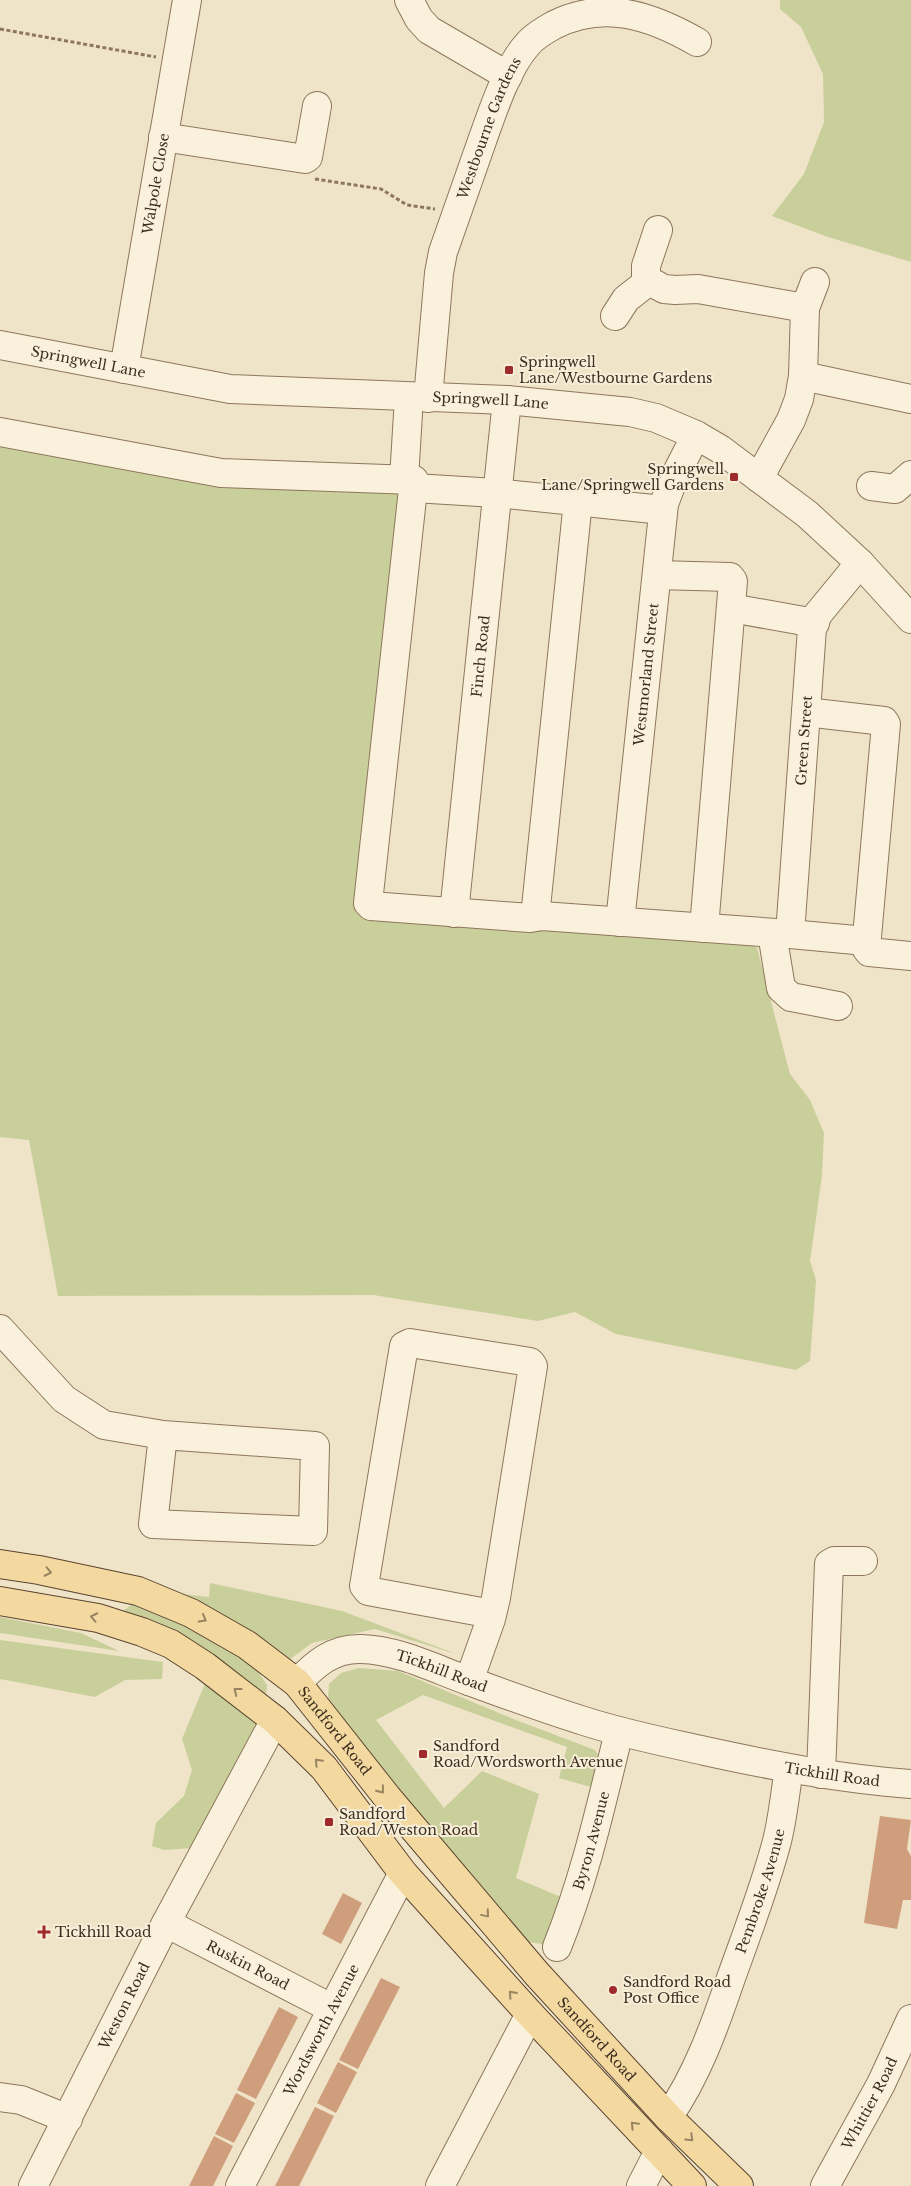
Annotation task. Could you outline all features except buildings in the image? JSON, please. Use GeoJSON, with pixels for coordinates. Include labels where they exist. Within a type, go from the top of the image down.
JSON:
{"type":"FeatureCollection","features":[{"type":"Feature","properties":{"kind":"main road"},"geometry":{"type":"LineString","coordinates":[[0,1564],[39,1570],[138,1591],[191,1613],[247,1645],[297,1683]]}},
{"type":"Feature","properties":{"kind":"main road"},"geometry":{"type":"LineString","coordinates":[[0,1601],[98,1618],[142,1632],[170,1644],[205,1666],[276,1720],[324,1768],[403,1872],[530,2014],[692,2186]]}},
{"type":"Feature","properties":{"kind":"main road","name":"Sandford Road"},"geometry":{"type":"LineString","coordinates":[[276,1720],[297,1683],[387,1797],[552,1992],[668,2117],[739,2186]]}},
{"type":"Feature","properties":{"kind":"street","name":"Walpole Close"},"geometry":{"type":"LineString","coordinates":[[124,369],[187,0]]}},
{"type":"Feature","properties":{"kind":"street"},"geometry":{"type":"LineString","coordinates":[[409,0],[419,18],[429,30],[508,76]]}},
{"type":"Feature","properties":{"kind":"street","name":"Westbourne Gardens"},"geometry":{"type":"LineString","coordinates":[[454,913],[371,906],[368,903],[409,483],[419,397],[443,252],[493,112],[508,76],[527,45],[548,29],[571,16],[590,11],[612,11],[651,18],[668,25],[696,42]]}},
{"type":"Feature","properties":{"kind":"street"},"geometry":{"type":"LineString","coordinates":[[163,137],[305,159],[308,157],[317,106]]}},
{"type":"Feature","properties":{"kind":"street"},"geometry":{"type":"LineString","coordinates":[[658,230],[646,266],[646,276],[649,281],[664,289],[698,289],[805,308]]}},
{"type":"Feature","properties":{"kind":"street"},"geometry":{"type":"LineString","coordinates":[[616,316],[626,299],[649,281]]}},
{"type":"Feature","properties":{"kind":"street"},"geometry":{"type":"LineString","coordinates":[[759,478],[791,420],[799,399],[803,376],[805,308],[815,282]]}},
{"type":"Feature","properties":{"kind":"street","name":"Springwell Lane"},"geometry":{"type":"LineString","coordinates":[[0,345],[230,389],[507,400],[630,412],[656,418],[696,435],[720,449],[807,514],[860,563],[909,613]]}},
{"type":"Feature","properties":{"kind":"street"},"geometry":{"type":"LineString","coordinates":[[803,376],[911,399]]}},
{"type":"Feature","properties":{"kind":"street","name":"Finch Road"},"geometry":{"type":"LineString","coordinates":[[454,913],[507,400]]}},
{"type":"Feature","properties":{"kind":"street"},"geometry":{"type":"LineString","coordinates":[[0,432],[221,473],[409,483],[664,510]]}},
{"type":"Feature","properties":{"kind":"street","name":"Westmorland Street"},"geometry":{"type":"LineString","coordinates":[[620,922],[664,510],[673,480],[696,435]]}},
{"type":"Feature","properties":{"kind":"street"},"geometry":{"type":"LineString","coordinates":[[871,486],[895,489],[911,475]]}},
{"type":"Feature","properties":{"kind":"street"},"geometry":{"type":"LineString","coordinates":[[535,917],[578,501]]}},
{"type":"Feature","properties":{"kind":"street","name":"Green Street"},"geometry":{"type":"LineString","coordinates":[[838,1006],[790,997],[784,994],[780,988],[781,933],[806,712],[812,628],[818,614],[860,563]]}},
{"type":"Feature","properties":{"kind":"street"},"geometry":{"type":"LineString","coordinates":[[657,574],[730,577],[733,581],[704,928]]}},
{"type":"Feature","properties":{"kind":"street"},"geometry":{"type":"LineString","coordinates":[[730,608],[815,623]]}},
{"type":"Feature","properties":{"kind":"street"},"geometry":{"type":"LineString","coordinates":[[806,712],[884,721],[886,724],[866,948],[868,952],[911,956]]}},
{"type":"Feature","properties":{"kind":"street"},"geometry":{"type":"LineString","coordinates":[[454,913],[620,922],[866,941]]}},
{"type":"Feature","properties":{"kind":"street"},"geometry":{"type":"LineString","coordinates":[[0,1329],[64,1399],[104,1425],[164,1435],[316,1446],[313,1531],[153,1524],[164,1435]]}},
{"type":"Feature","properties":{"kind":"street"},"geometry":{"type":"LineString","coordinates":[[469,1681],[492,1614],[533,1366],[530,1362],[410,1344],[404,1346],[364,1586],[368,1591],[492,1614]]}},
{"type":"Feature","properties":{"kind":"street"},"geometry":{"type":"LineString","coordinates":[[821,1774],[829,1564],[831,1561],[837,1560],[863,1561]]}},
{"type":"Feature","properties":{"kind":"street","name":"Tickhill Road"},"geometry":{"type":"LineString","coordinates":[[297,1683],[318,1662],[339,1651],[359,1649],[380,1651],[619,1732],[789,1769],[911,1784]]}},
{"type":"Feature","properties":{"kind":"street","name":"Weston Road"},"geometry":{"type":"LineString","coordinates":[[33,2186],[166,1923],[276,1720]]}},
{"type":"Feature","properties":{"kind":"street","name":"Byron Avenue"},"geometry":{"type":"LineString","coordinates":[[552,1992],[549,1980],[550,1972],[592,1843],[619,1732]]}},
{"type":"Feature","properties":{"kind":"street","name":"Pembroke Avenue"},"geometry":{"type":"LineString","coordinates":[[668,2117],[681,2099],[700,2058],[722,2004],[759,1899],[777,1840],[789,1769]]}},
{"type":"Feature","properties":{"kind":"street","name":"Wordsworth Avenue"},"geometry":{"type":"LineString","coordinates":[[240,2186],[403,1872]]}},
{"type":"Feature","properties":{"kind":"street","name":"Ruskin Road"},"geometry":{"type":"LineString","coordinates":[[166,1923],[331,2008]]}},
{"type":"Feature","properties":{"kind":"street"},"geometry":{"type":"LineString","coordinates":[[512,1946],[538,1952],[557,1947]]}},
{"type":"Feature","properties":{"kind":"street"},"geometry":{"type":"LineString","coordinates":[[440,2186],[530,2014]]}},
{"type":"Feature","properties":{"kind":"street","name":"Whittier Road"},"geometry":{"type":"LineString","coordinates":[[825,2186],[881,2084],[911,2019]]}},
{"type":"Feature","properties":{"kind":"street"},"geometry":{"type":"LineString","coordinates":[[0,2097],[22,2100],[68,2119]]}},
{"type":"Feature","properties":{"kind":"street"},"geometry":{"type":"LineString","coordinates":[[641,2186],[659,2151]]}},
{"type":"Feature","properties":{"kind":"path"},"geometry":{"type":"LineString","coordinates":[[0,29],[176,60]]}},
{"type":"Feature","properties":{"kind":"path"},"geometry":{"type":"LineString","coordinates":[[305,159],[315,180],[381,189],[407,205],[457,212]]}},
{"type":"Feature","properties":{"kind":"green space"},"geometry":{"type":"Polygon","coordinates":[[[780,0],[911,0],[911,262],[828,237],[772,216],[804,174],[824,122],[823,74],[801,27],[780,9],[780,0]]]}},
{"type":"Feature","properties":{"kind":"green space"},"geometry":{"type":"Polygon","coordinates":[[[0,439],[407,487],[362,912],[752,944],[757,948],[790,1074],[810,1100],[824,1133],[822,1176],[810,1261],[816,1280],[810,1361],[796,1370],[616,1334],[575,1312],[538,1321],[373,1295],[58,1296],[29,1140],[0,1137],[0,439]]]}},
{"type":"Feature","properties":{"kind":"green space"},"geometry":{"type":"Polygon","coordinates":[[[210,1583],[342,1611],[459,1655],[375,1629],[312,1643],[289,1660],[173,1593],[209,1597],[210,1583]]]}},
{"type":"Feature","properties":{"kind":"green space"},"geometry":{"type":"Polygon","coordinates":[[[137,1600],[189,1624],[253,1664],[267,1685],[266,1695],[222,1661],[171,1632],[121,1613],[137,1600]]]}},
{"type":"Feature","properties":{"kind":"green space"},"geometry":{"type":"Polygon","coordinates":[[[0,1617],[81,1633],[119,1651],[0,1633],[0,1617]]]}},
{"type":"Feature","properties":{"kind":"green space"},"geometry":{"type":"Polygon","coordinates":[[[0,1640],[163,1662],[162,1679],[125,1680],[95,1697],[0,1679],[0,1640]]]}},
{"type":"Feature","properties":{"kind":"green space"},"geometry":{"type":"Polygon","coordinates":[[[359,1668],[398,1671],[516,1720],[595,1750],[601,1760],[594,1788],[559,1778],[567,1747],[423,1695],[376,1720],[444,1808],[482,1771],[539,1794],[516,1878],[561,1897],[552,1932],[542,1944],[521,1941],[330,1706],[328,1699],[329,1684],[341,1673],[359,1668]]]}},
{"type":"Feature","properties":{"kind":"green space"},"geometry":{"type":"Polygon","coordinates":[[[206,1681],[255,1717],[257,1733],[192,1848],[164,1850],[152,1846],[156,1823],[184,1796],[192,1770],[182,1739],[206,1681]]]}},
{"type":"Feature","properties":{"kind":"place","name":"Springwell Lane/Westbourne Gardens"},"geometry":{"type":"Point","coordinates":[509,370]}},
{"type":"Feature","properties":{"kind":"place","name":"Springwell Lane/Springwell Gardens"},"geometry":{"type":"Point","coordinates":[734,477]}},
{"type":"Feature","properties":{"kind":"place","name":"Sandford Road/Wordsworth Avenue"},"geometry":{"type":"Point","coordinates":[423,1754]}},
{"type":"Feature","properties":{"kind":"place","name":"Sandford Road/Weston Road"},"geometry":{"type":"Point","coordinates":[329,1822]}},
{"type":"Feature","properties":{"kind":"place","name":"Tickhill Road"},"geometry":{"type":"Point","coordinates":[44,1932]}},
{"type":"Feature","properties":{"kind":"place","name":"Sandford Road Post Office"},"geometry":{"type":"Point","coordinates":[613,1990]}}]}
